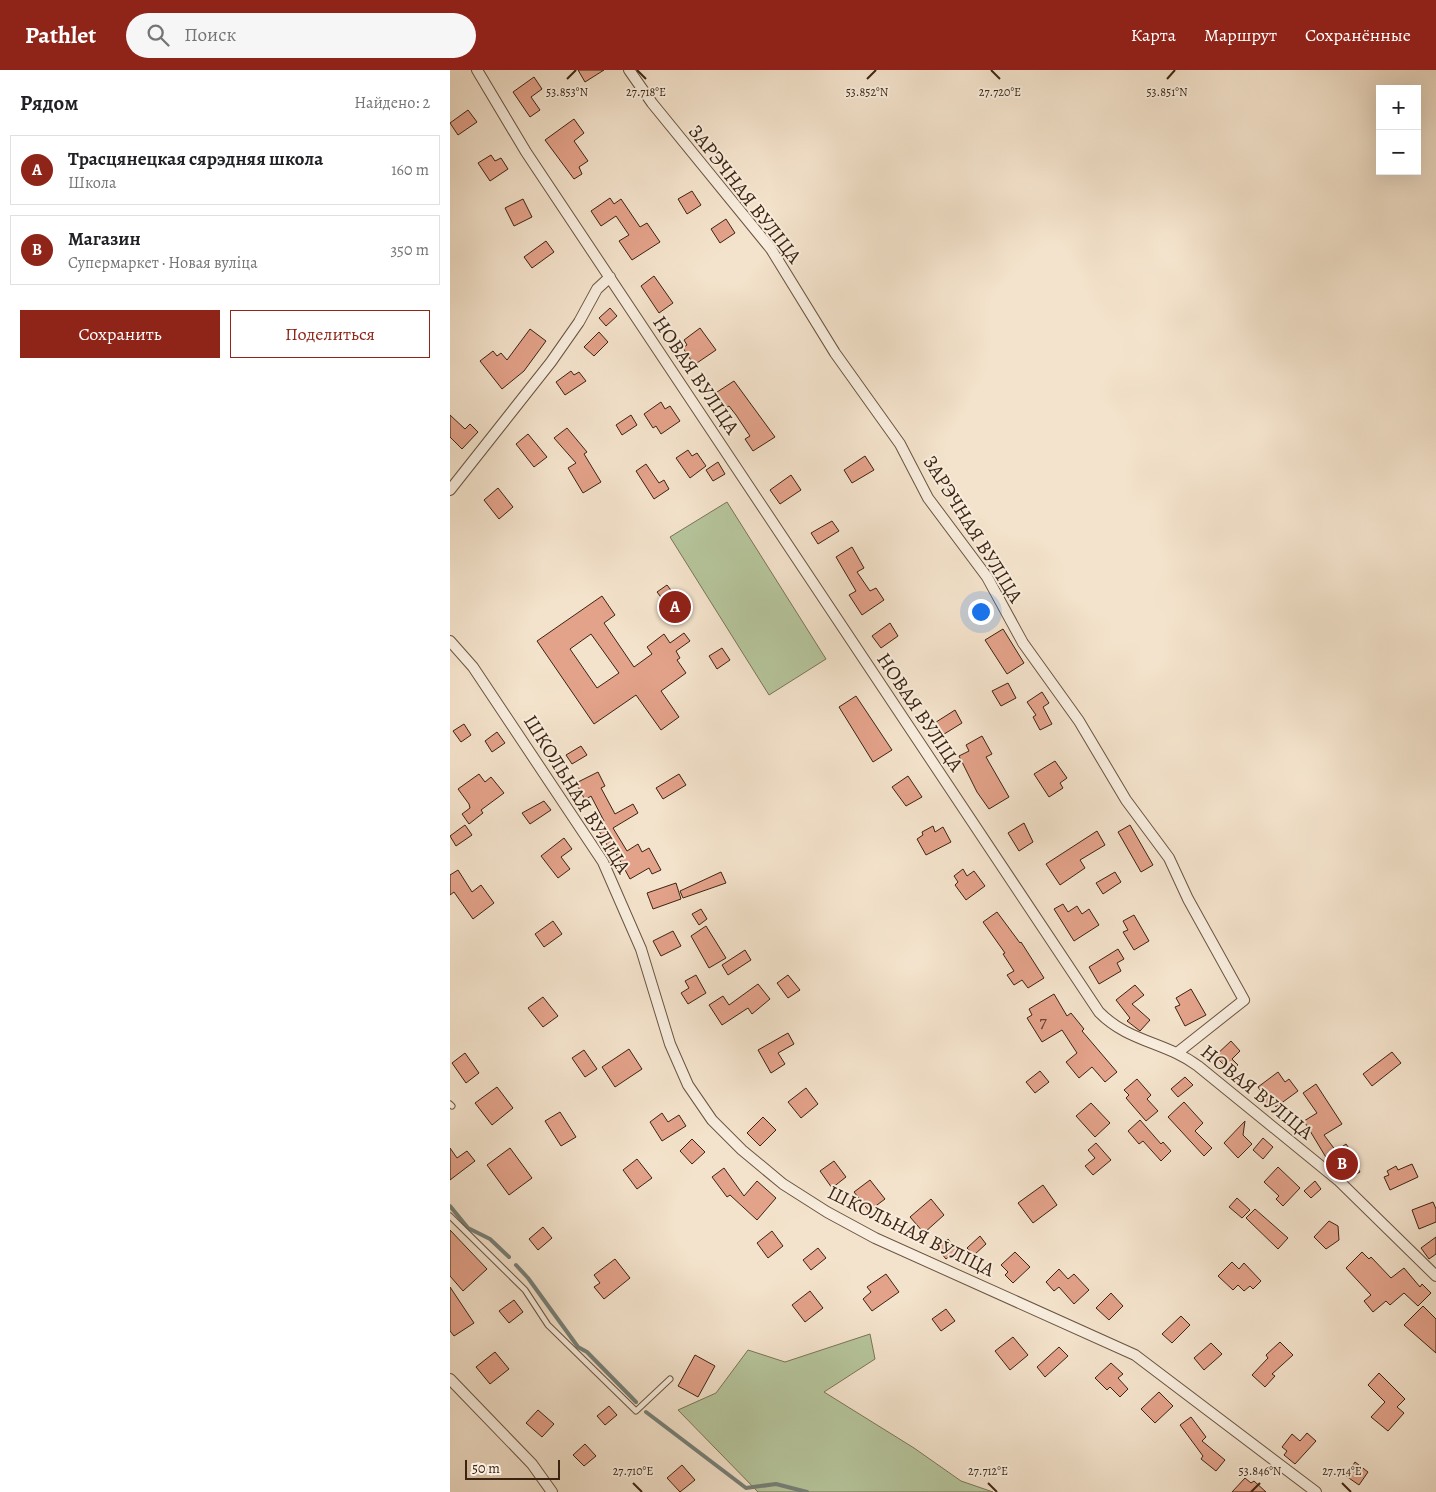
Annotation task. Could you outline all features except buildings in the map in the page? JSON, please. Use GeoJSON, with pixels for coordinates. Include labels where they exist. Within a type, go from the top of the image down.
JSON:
{"type":"FeatureCollection","features":[{"type":"Feature","properties":{"kind":"street","name":"НОВАЯ ВУЛІЦА"},"geometry":{"type":"LineString","coordinates":[[477,70],[526,152],[1099,1012],[1124,1033],[1177,1053],[1207,1072],[1338,1180],[1436,1276]]}},
{"type":"Feature","properties":{"kind":"street","name":"ЗАРЭЧНАЯ ВУЛІЦА"},"geometry":{"type":"LineString","coordinates":[[629,70],[652,103],[771,249],[835,354],[900,444],[928,498],[987,577],[1023,643],[1079,721],[1126,800],[1169,858],[1179,882],[1244,1000],[1177,1053]]}},
{"type":"Feature","properties":{"kind":"street"},"geometry":{"type":"LineString","coordinates":[[450,490],[551,362],[579,322],[597,289],[610,277]]}},
{"type":"Feature","properties":{"kind":"street","name":"ШКОЛЬНАЯ ВУЛІЦА"},"geometry":{"type":"LineString","coordinates":[[450,641],[479,675],[603,862],[641,949],[670,1044],[688,1085],[712,1120],[736,1144],[783,1184],[827,1212],[867,1234],[1135,1355],[1316,1492]]}},
{"type":"Feature","properties":{"kind":"street"},"geometry":{"type":"LineString","coordinates":[[450,1379],[532,1464],[552,1492]]}},
{"type":"Feature","properties":{"kind":"lane"},"geometry":{"type":"LineString","coordinates":[[450,1216],[525,1290],[548,1325],[636,1411],[670,1379]]}},
{"type":"Feature","properties":{"kind":"green space"},"geometry":{"type":"Polygon","coordinates":[[[727,502],[826,659],[769,695],[670,537],[727,502]]]}},
{"type":"Feature","properties":{"kind":"green space"},"geometry":{"type":"Polygon","coordinates":[[[870,1334],[875,1359],[824,1392],[914,1448],[961,1481],[993,1492],[758,1492],[678,1410],[716,1393],[748,1350],[785,1362],[870,1334]]]}},
{"type":"Feature","properties":{"kind":"waterway"},"geometry":{"type":"LineString","coordinates":[[450,1206],[468,1228],[490,1239],[509,1257]]}},
{"type":"Feature","properties":{"kind":"waterway"},"geometry":{"type":"LineString","coordinates":[[516,1265],[528,1278],[578,1347],[587,1352],[636,1402]]}},
{"type":"Feature","properties":{"kind":"waterway"},"geometry":{"type":"LineString","coordinates":[[646,1412],[746,1488],[776,1484],[807,1492]]}},
{"type":"Feature","properties":{"kind":"place","name":"Трасцянецкая сярэдняя школа"},"geometry":{"type":"Point","coordinates":[675,607]}},
{"type":"Feature","properties":{"kind":"place","name":"Магазин"},"geometry":{"type":"Point","coordinates":[1342,1164]}}]}
